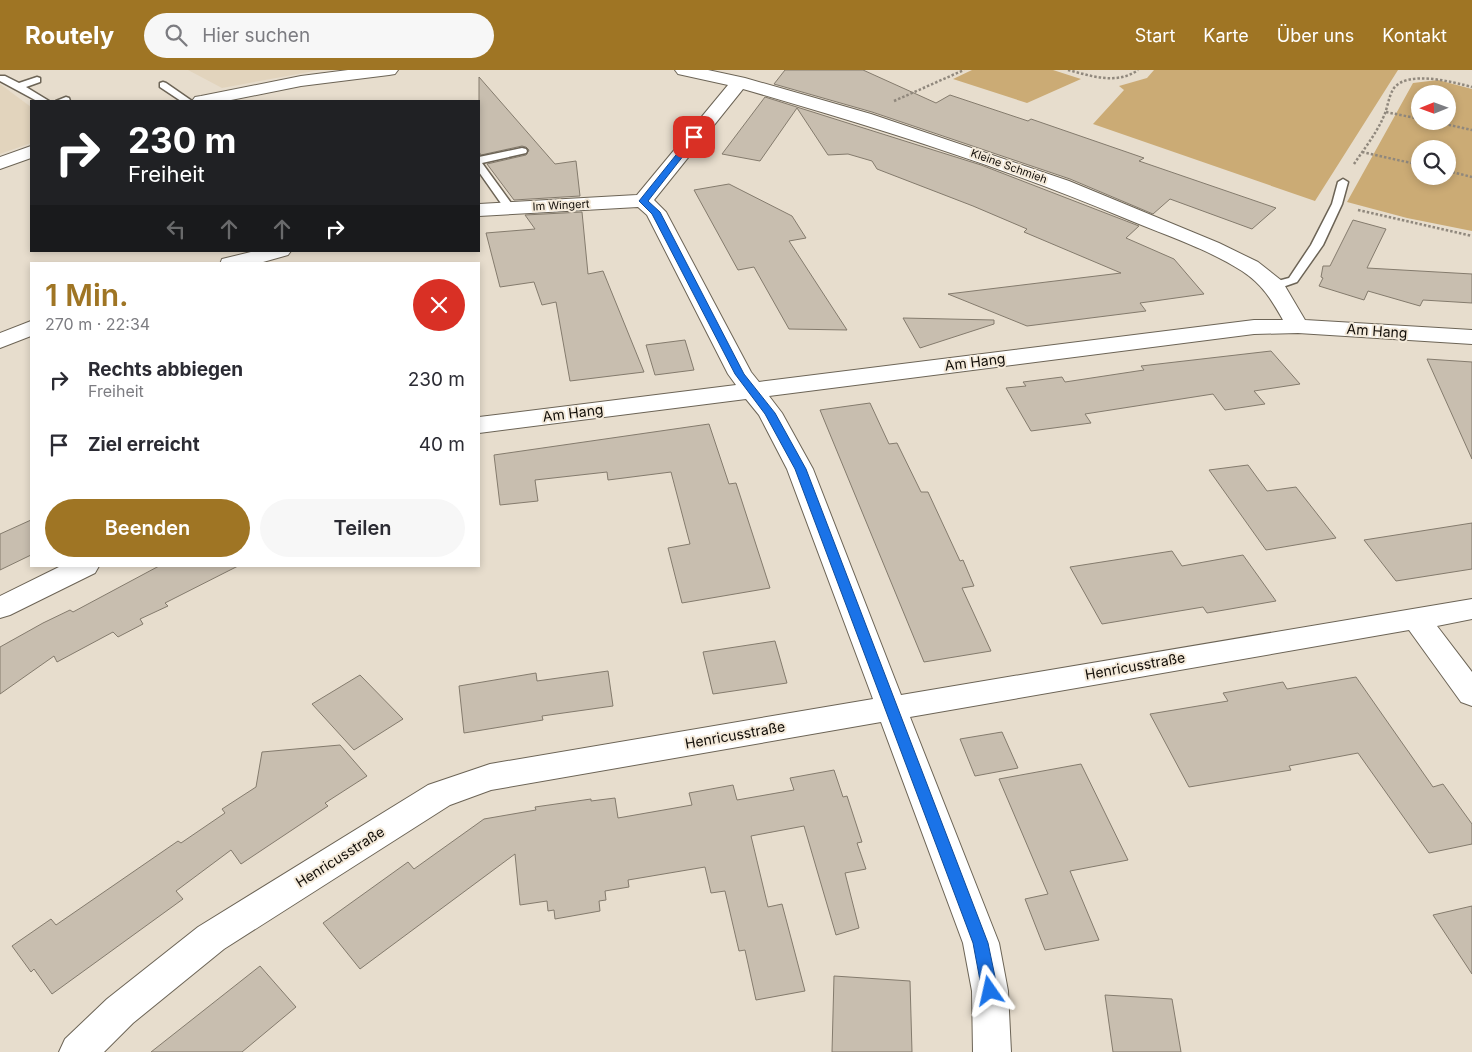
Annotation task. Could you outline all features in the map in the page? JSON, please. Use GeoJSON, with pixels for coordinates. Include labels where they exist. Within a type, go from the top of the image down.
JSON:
{"type":"FeatureCollection","features":[{"type":"Feature","properties":{"kind":"street"},"geometry":{"type":"LineString","coordinates":[[206,100],[301,81],[389,70]]}},
{"type":"Feature","properties":{"kind":"street","name":"Kleine Schmieh"},"geometry":{"type":"LineString","coordinates":[[684,70],[739,82],[866,118],[988,158],[1062,185],[1150,221],[1212,247],[1250,267],[1274,286],[1298,326]]}},
{"type":"Feature","properties":{"kind":"street"},"geometry":{"type":"LineString","coordinates":[[739,82],[643,201],[656,212],[740,374],[770,413],[800,469],[980,943],[990,991],[992,1052]]}},
{"type":"Feature","properties":{"kind":"street"},"geometry":{"type":"LineString","coordinates":[[0,163],[30,152]]}},
{"type":"Feature","properties":{"kind":"street","name":"Im Wingert"},"geometry":{"type":"LineString","coordinates":[[480,210],[643,201]]}},
{"type":"Feature","properties":{"kind":"street"},"geometry":{"type":"LineString","coordinates":[[240,258],[275,252]]}},
{"type":"Feature","properties":{"kind":"street","name":"Am Hang"},"geometry":{"type":"LineString","coordinates":[[480,425],[1254,328],[1298,326],[1472,337]]}},
{"type":"Feature","properties":{"kind":"street"},"geometry":{"type":"LineString","coordinates":[[0,341],[30,328]]}},
{"type":"Feature","properties":{"kind":"street"},"geometry":{"type":"LineString","coordinates":[[0,608],[83,567]]}},
{"type":"Feature","properties":{"kind":"street","name":"Henricusstraße"},"geometry":{"type":"LineString","coordinates":[[78,1052],[120,1011],[211,938],[439,794],[490,777],[1472,609]]}},
{"type":"Feature","properties":{"kind":"street"},"geometry":{"type":"LineString","coordinates":[[1414,618],[1472,694]]}},
{"type":"Feature","properties":{"kind":"lane"},"geometry":{"type":"LineString","coordinates":[[2,78],[20,86],[42,100]]}},
{"type":"Feature","properties":{"kind":"lane"},"geometry":{"type":"LineString","coordinates":[[20,86],[37,80]]}},
{"type":"Feature","properties":{"kind":"lane"},"geometry":{"type":"LineString","coordinates":[[163,85],[186,100]]}},
{"type":"Feature","properties":{"kind":"lane"},"geometry":{"type":"LineString","coordinates":[[480,160],[522,151]]}},
{"type":"Feature","properties":{"kind":"lane"},"geometry":{"type":"LineString","coordinates":[[480,166],[509,207]]}},
{"type":"Feature","properties":{"kind":"lane"},"geometry":{"type":"LineString","coordinates":[[1274,286],[1293,280],[1317,245],[1337,204],[1343,182]]}},
{"type":"Feature","properties":{"kind":"path"},"geometry":{"type":"LineString","coordinates":[[866,118],[876,110],[964,70]]}},
{"type":"Feature","properties":{"kind":"path"},"geometry":{"type":"LineString","coordinates":[[1068,70],[1109,78],[1133,75],[1138,70]]}},
{"type":"Feature","properties":{"kind":"path"},"geometry":{"type":"LineString","coordinates":[[1343,182],[1386,112],[1388,99],[1396,85],[1414,76],[1435,77],[1472,87]]}},
{"type":"Feature","properties":{"kind":"path"},"geometry":{"type":"LineString","coordinates":[[1386,112],[1411,117]]}},
{"type":"Feature","properties":{"kind":"path"},"geometry":{"type":"LineString","coordinates":[[1456,126],[1472,130]]}},
{"type":"Feature","properties":{"kind":"path"},"geometry":{"type":"LineString","coordinates":[[1362,152],[1411,163]]}},
{"type":"Feature","properties":{"kind":"path"},"geometry":{"type":"LineString","coordinates":[[1456,173],[1472,177]]}},
{"type":"Feature","properties":{"kind":"path"},"geometry":{"type":"LineString","coordinates":[[1337,204],[1472,236]]}},
{"type":"Feature","properties":{"kind":"shaded area"},"geometry":{"type":"Polygon","coordinates":[[[188,70],[320,70],[222,88],[188,70]]]}},
{"type":"Feature","properties":{"kind":"shaded area"},"geometry":{"type":"Polygon","coordinates":[[[972,70],[1053,70],[1081,79],[1027,103],[953,79],[972,70]]]}},
{"type":"Feature","properties":{"kind":"shaded area"},"geometry":{"type":"Polygon","coordinates":[[[1154,70],[1398,70],[1315,201],[1093,124],[1124,90],[1119,86],[1147,78],[1154,70]]]}},
{"type":"Feature","properties":{"kind":"shaded area"},"geometry":{"type":"Polygon","coordinates":[[[1438,80],[1472,89],[1472,231],[1407,218],[1347,202],[1411,87],[1411,130],[1456,130],[1456,85],[1412,85],[1413,83],[1438,80]]]}},
{"type":"Feature","properties":{"kind":"shaded area"},"geometry":{"type":"Polygon","coordinates":[[[0,84],[30,106],[30,143],[0,154],[0,84]]]}},
{"type":"Feature","properties":{"kind":"building"},"geometry":{"type":"Polygon","coordinates":[[[785,70],[863,70],[936,103],[950,95],[1028,121],[1031,119],[1144,158],[1139,161],[1276,208],[1252,229],[1170,199],[1153,214],[1070,179],[872,112],[774,84],[785,70]]]}},
{"type":"Feature","properties":{"kind":"building"},"geometry":{"type":"Polygon","coordinates":[[[479,77],[555,164],[576,161],[580,196],[514,200],[487,164],[526,155],[529,150],[522,146],[481,155],[479,77]]]}},
{"type":"Feature","properties":{"kind":"building"},"geometry":{"type":"Polygon","coordinates":[[[765,97],[981,165],[1139,226],[1126,238],[1174,259],[1204,294],[1140,303],[1146,311],[1027,326],[948,294],[1121,273],[1024,232],[1027,229],[877,169],[872,161],[848,154],[828,155],[797,108],[760,161],[722,154],[765,97]]]}},
{"type":"Feature","properties":{"kind":"building"},"geometry":{"type":"Polygon","coordinates":[[[729,184],[792,216],[806,238],[789,241],[847,330],[789,329],[754,267],[738,270],[694,190],[729,184]]]}},
{"type":"Feature","properties":{"kind":"building"},"geometry":{"type":"Polygon","coordinates":[[[582,212],[588,274],[603,271],[644,372],[570,381],[556,302],[542,305],[534,282],[500,287],[486,233],[535,229],[525,215],[582,212]]]}},
{"type":"Feature","properties":{"kind":"building"},"geometry":{"type":"Polygon","coordinates":[[[1353,220],[1386,229],[1367,268],[1472,274],[1472,303],[1423,300],[1420,306],[1368,291],[1364,300],[1319,286],[1323,278],[1321,277],[1323,266],[1330,266],[1353,220]]]}},
{"type":"Feature","properties":{"kind":"building"},"geometry":{"type":"Polygon","coordinates":[[[903,318],[994,320],[994,324],[920,348],[903,318]]]}},
{"type":"Feature","properties":{"kind":"building"},"geometry":{"type":"Polygon","coordinates":[[[685,340],[694,370],[655,375],[646,345],[685,340]]]}},
{"type":"Feature","properties":{"kind":"building"},"geometry":{"type":"Polygon","coordinates":[[[1271,351],[1300,384],[1254,391],[1265,404],[1225,410],[1213,394],[1085,414],[1091,423],[1031,431],[1006,388],[1026,386],[1023,382],[1062,377],[1065,382],[1144,370],[1141,366],[1271,351]]]}},
{"type":"Feature","properties":{"kind":"building"},"geometry":{"type":"Polygon","coordinates":[[[1427,359],[1472,362],[1472,459],[1427,359]]]}},
{"type":"Feature","properties":{"kind":"building"},"geometry":{"type":"Polygon","coordinates":[[[870,403],[889,444],[897,443],[921,492],[928,492],[960,561],[963,560],[974,586],[962,588],[991,651],[924,662],[820,410],[870,403]]]}},
{"type":"Feature","properties":{"kind":"building"},"geometry":{"type":"Polygon","coordinates":[[[709,424],[729,484],[736,483],[770,588],[682,603],[668,548],[690,544],[671,472],[608,480],[607,472],[535,480],[538,501],[500,505],[494,455],[709,424]]]}},
{"type":"Feature","properties":{"kind":"building"},"geometry":{"type":"Polygon","coordinates":[[[1248,465],[1267,491],[1296,487],[1336,538],[1266,550],[1209,470],[1248,465]]]}},
{"type":"Feature","properties":{"kind":"building"},"geometry":{"type":"Polygon","coordinates":[[[30,520],[30,555],[0,570],[0,534],[30,520]]]}},
{"type":"Feature","properties":{"kind":"building"},"geometry":{"type":"Polygon","coordinates":[[[1472,523],[1472,569],[1396,581],[1364,540],[1472,523]]]}},
{"type":"Feature","properties":{"kind":"building"},"geometry":{"type":"Polygon","coordinates":[[[1172,551],[1182,566],[1243,555],[1276,601],[1207,613],[1203,607],[1102,624],[1070,567],[1172,551]]]}},
{"type":"Feature","properties":{"kind":"building"},"geometry":{"type":"Polygon","coordinates":[[[157,567],[236,567],[165,603],[168,606],[140,619],[143,624],[118,637],[113,632],[57,662],[54,656],[0,694],[0,647],[70,610],[73,612],[157,567]]]}},
{"type":"Feature","properties":{"kind":"building"},"geometry":{"type":"Polygon","coordinates":[[[775,641],[787,683],[713,694],[703,652],[775,641]]]}},
{"type":"Feature","properties":{"kind":"building"},"geometry":{"type":"Polygon","coordinates":[[[608,671],[613,706],[542,716],[543,720],[464,733],[459,686],[536,673],[537,681],[608,671]]]}},
{"type":"Feature","properties":{"kind":"building"},"geometry":{"type":"Polygon","coordinates":[[[360,675],[403,719],[354,750],[312,704],[360,675]]]}},
{"type":"Feature","properties":{"kind":"building"},"geometry":{"type":"Polygon","coordinates":[[[1356,677],[1433,787],[1443,784],[1472,824],[1472,844],[1429,853],[1358,753],[1289,766],[1291,770],[1189,787],[1150,714],[1228,701],[1223,693],[1283,682],[1287,689],[1356,677]]]}},
{"type":"Feature","properties":{"kind":"building"},"geometry":{"type":"Polygon","coordinates":[[[1002,732],[1018,768],[975,776],[960,739],[1002,732]]]}},
{"type":"Feature","properties":{"kind":"building"},"geometry":{"type":"Polygon","coordinates":[[[340,745],[367,776],[325,803],[328,806],[241,864],[231,850],[176,891],[183,899],[52,994],[34,969],[31,972],[12,946],[51,919],[56,925],[178,841],[181,843],[225,813],[222,809],[256,787],[262,752],[340,745]]]}},
{"type":"Feature","properties":{"kind":"building"},"geometry":{"type":"Polygon","coordinates":[[[1081,764],[1128,860],[1070,871],[1099,940],[1045,950],[1025,899],[1048,894],[999,779],[1081,764]]]}},
{"type":"Feature","properties":{"kind":"building"},"geometry":{"type":"Polygon","coordinates":[[[834,770],[843,797],[847,796],[862,842],[857,843],[866,869],[845,873],[859,928],[836,935],[804,826],[751,836],[768,907],[782,904],[805,991],[756,1000],[745,950],[739,951],[725,891],[711,893],[705,867],[628,880],[629,887],[605,891],[606,900],[599,901],[600,911],[555,919],[554,910],[548,911],[547,901],[520,905],[515,854],[360,969],[323,923],[408,862],[414,869],[484,819],[536,810],[535,807],[591,799],[591,801],[615,798],[618,818],[692,805],[689,793],[733,785],[737,800],[794,790],[790,778],[834,770]]]}},
{"type":"Feature","properties":{"kind":"building"},"geometry":{"type":"Polygon","coordinates":[[[1472,906],[1472,974],[1433,915],[1472,906]]]}},
{"type":"Feature","properties":{"kind":"building"},"geometry":{"type":"Polygon","coordinates":[[[260,966],[296,1007],[242,1052],[151,1052],[260,966]]]}},
{"type":"Feature","properties":{"kind":"building"},"geometry":{"type":"Polygon","coordinates":[[[834,976],[910,981],[912,1052],[832,1052],[834,976]]]}},
{"type":"Feature","properties":{"kind":"building"},"geometry":{"type":"Polygon","coordinates":[[[1105,995],[1172,999],[1181,1052],[1113,1052],[1105,995]]]}},
{"type":"Feature","properties":{"kind":"route"},"geometry":{"type":"LineString","coordinates":[[694,137],[643,201],[656,212],[740,374],[770,413],[800,469],[980,943],[990,991]]}}]}
